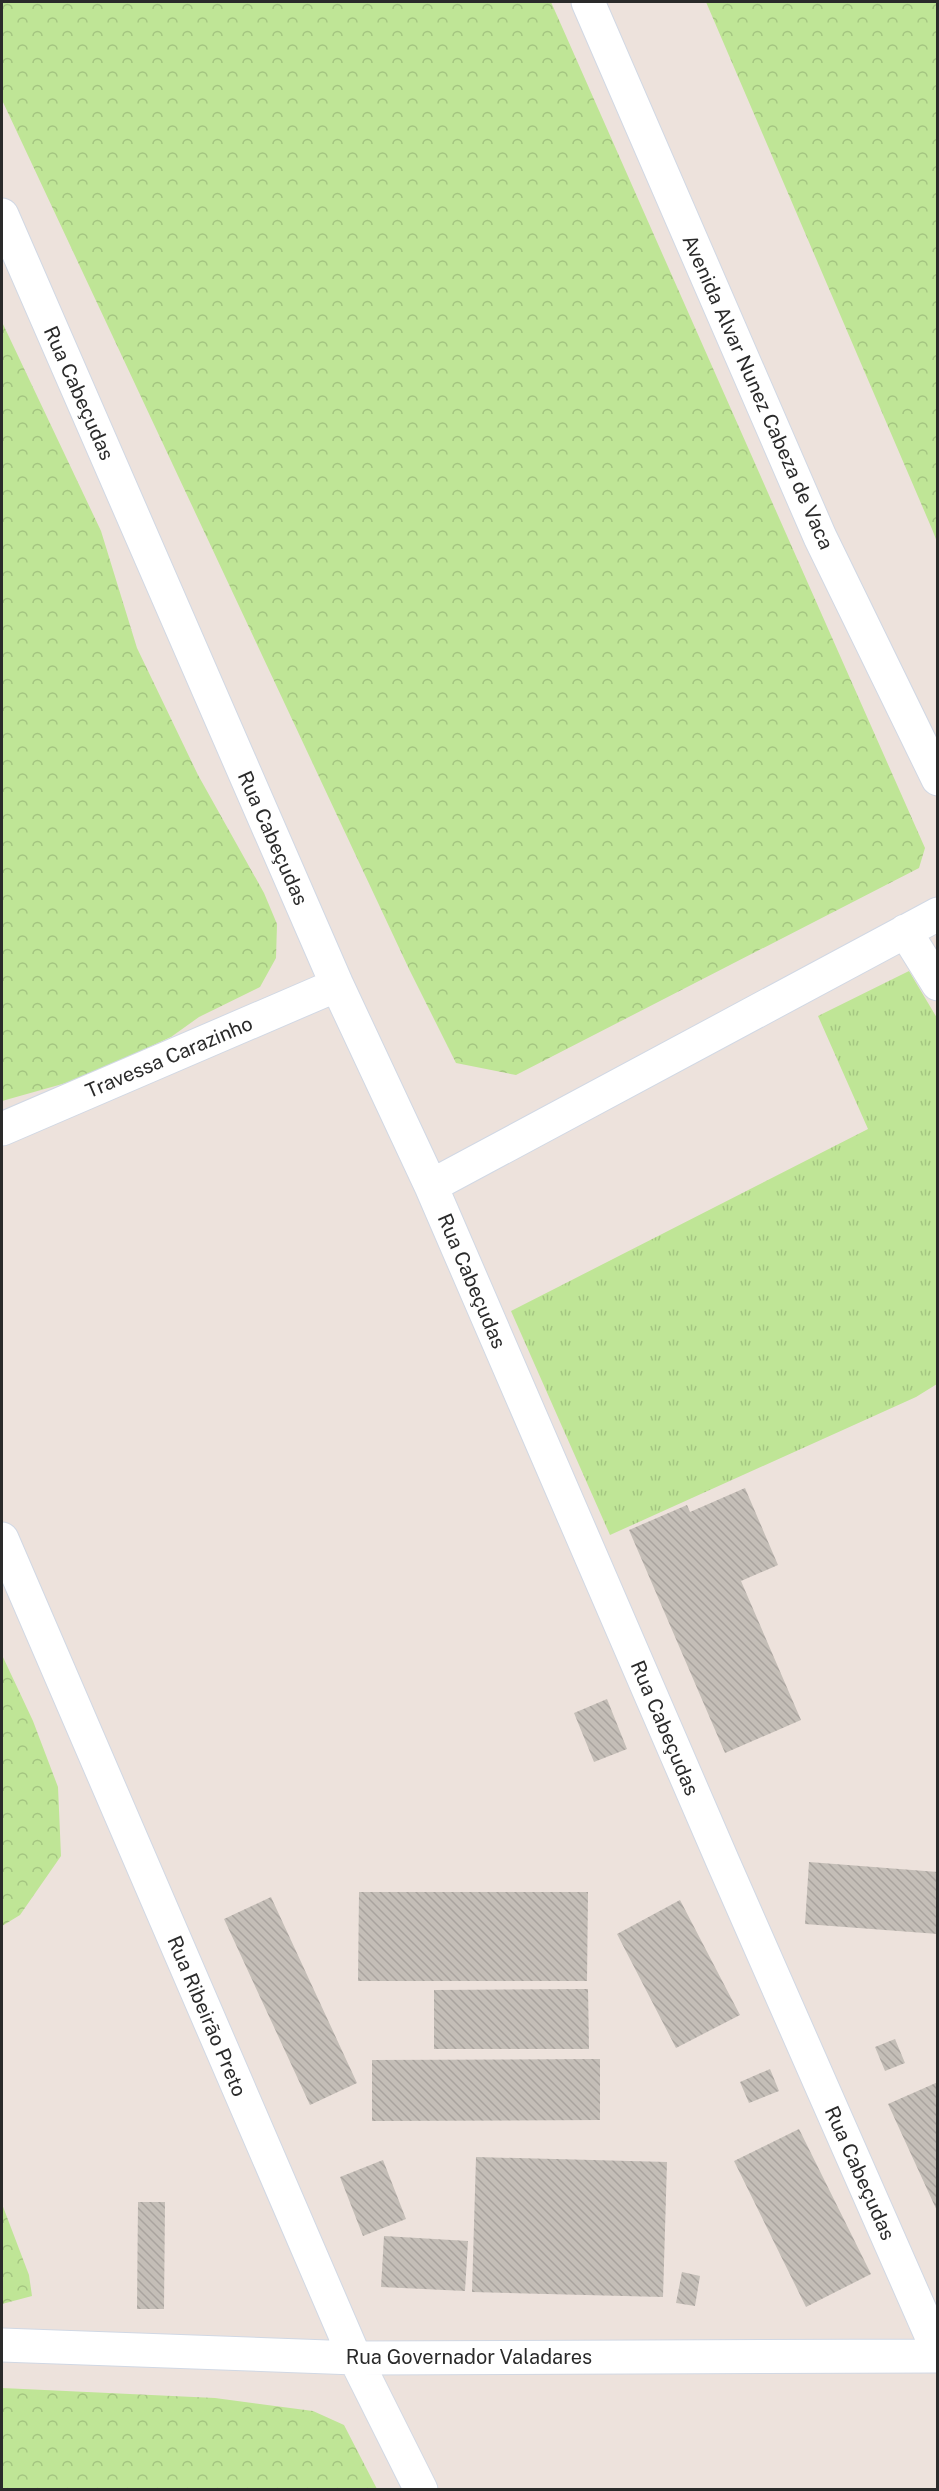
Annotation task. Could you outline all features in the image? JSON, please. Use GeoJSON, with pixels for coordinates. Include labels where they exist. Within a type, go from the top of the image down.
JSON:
{"type":"FeatureCollection","features":[{"type":"Feature","properties":{"kind":"street","name":"Avenida Alvar Nunez Cabeza de Vaca"},"geometry":{"type":"LineString","coordinates":[[588,2],[820,537],[938,779]]}},
{"type":"Feature","properties":{"kind":"street","name":"Rua Cabeçudas"},"geometry":{"type":"LineString","coordinates":[[2,215],[338,985],[431,1186],[723,1862],[938,2351]]}},
{"type":"Feature","properties":{"kind":"street"},"geometry":{"type":"LineString","coordinates":[[431,1186],[938,914]]}},
{"type":"Feature","properties":{"kind":"street"},"geometry":{"type":"LineString","coordinates":[[905,931],[938,984]]}},
{"type":"Feature","properties":{"kind":"street","name":"Travessa Carazinho"},"geometry":{"type":"LineString","coordinates":[[2,1129],[338,985]]}},
{"type":"Feature","properties":{"kind":"street","name":"Rua Ribeirão Preto"},"geometry":{"type":"LineString","coordinates":[[2,1539],[355,2358],[421,2490]]}},
{"type":"Feature","properties":{"kind":"street","name":"Rua Governador Valadares"},"geometry":{"type":"LineString","coordinates":[[2,2345],[355,2358],[938,2356]]}},
{"type":"Feature","properties":{"kind":"green space"},"geometry":{"type":"Polygon","coordinates":[[[2,2],[551,2],[925,848],[919,868],[516,1075],[456,1063],[409,969],[2,100],[2,2]]]}},
{"type":"Feature","properties":{"kind":"green space"},"geometry":{"type":"Polygon","coordinates":[[[706,2],[937,2],[937,542],[932,529],[706,2]]]}},
{"type":"Feature","properties":{"kind":"green space"},"geometry":{"type":"Polygon","coordinates":[[[2,322],[101,531],[137,648],[198,775],[264,893],[277,924],[276,958],[260,987],[199,1017],[171,1037],[106,1067],[73,1081],[2,1101],[2,322]]]}},
{"type":"Feature","properties":{"kind":"green space"},"geometry":{"type":"Polygon","coordinates":[[[909,971],[937,1018],[937,1384],[916,1397],[610,1535],[511,1311],[868,1129],[818,1016],[909,971]]]}},
{"type":"Feature","properties":{"kind":"green space"},"geometry":{"type":"Polygon","coordinates":[[[2,1655],[33,1721],[58,1787],[61,1856],[20,1915],[2,1926],[2,1655]]]}},
{"type":"Feature","properties":{"kind":"green space"},"geometry":{"type":"Polygon","coordinates":[[[2,2204],[29,2275],[32,2296],[2,2304],[2,2204]]]}},
{"type":"Feature","properties":{"kind":"green space"},"geometry":{"type":"Polygon","coordinates":[[[2,2388],[215,2398],[313,2411],[344,2425],[377,2489],[2,2489],[2,2388]]]}},
{"type":"Feature","properties":{"kind":"building"},"geometry":{"type":"Polygon","coordinates":[[[745,1488],[778,1565],[741,1581],[801,1720],[725,1753],[629,1530],[687,1505],[690,1512],[745,1488]]]}},
{"type":"Feature","properties":{"kind":"building"},"geometry":{"type":"Polygon","coordinates":[[[607,1699],[627,1749],[594,1762],[574,1713],[607,1699]]]}},
{"type":"Feature","properties":{"kind":"building"},"geometry":{"type":"Polygon","coordinates":[[[809,1862],[938,1872],[938,1934],[805,1924],[809,1862]]]}},
{"type":"Feature","properties":{"kind":"building"},"geometry":{"type":"Polygon","coordinates":[[[359,1892],[588,1892],[587,1981],[358,1981],[359,1892]]]}},
{"type":"Feature","properties":{"kind":"building"},"geometry":{"type":"Polygon","coordinates":[[[271,1897],[357,2083],[310,2105],[224,1919],[271,1897]]]}},
{"type":"Feature","properties":{"kind":"building"},"geometry":{"type":"Polygon","coordinates":[[[680,1900],[740,2015],[676,2048],[617,1934],[680,1900]]]}},
{"type":"Feature","properties":{"kind":"building"},"geometry":{"type":"Polygon","coordinates":[[[588,1989],[589,2049],[434,2049],[434,1990],[588,1989]]]}},
{"type":"Feature","properties":{"kind":"building"},"geometry":{"type":"Polygon","coordinates":[[[895,2039],[905,2063],[885,2071],[875,2047],[895,2039]]]}},
{"type":"Feature","properties":{"kind":"building"},"geometry":{"type":"Polygon","coordinates":[[[600,2059],[600,2120],[372,2121],[372,2060],[600,2059]]]}},
{"type":"Feature","properties":{"kind":"building"},"geometry":{"type":"Polygon","coordinates":[[[770,2069],[779,2091],[749,2103],[740,2082],[770,2069]]]}},
{"type":"Feature","properties":{"kind":"building"},"geometry":{"type":"Polygon","coordinates":[[[938,2082],[938,2213],[888,2104],[938,2082]]]}},
{"type":"Feature","properties":{"kind":"building"},"geometry":{"type":"Polygon","coordinates":[[[799,2129],[871,2274],[806,2307],[734,2161],[799,2129]]]}},
{"type":"Feature","properties":{"kind":"building"},"geometry":{"type":"Polygon","coordinates":[[[476,2157],[667,2162],[663,2297],[472,2292],[476,2157]]]}},
{"type":"Feature","properties":{"kind":"building"},"geometry":{"type":"Polygon","coordinates":[[[383,2160],[406,2219],[363,2236],[340,2177],[383,2160]]]}},
{"type":"Feature","properties":{"kind":"building"},"geometry":{"type":"Polygon","coordinates":[[[138,2202],[165,2202],[164,2309],[137,2309],[138,2202]]]}},
{"type":"Feature","properties":{"kind":"building"},"geometry":{"type":"Polygon","coordinates":[[[384,2236],[468,2241],[465,2291],[381,2287],[384,2236]]]}},
{"type":"Feature","properties":{"kind":"building"},"geometry":{"type":"Polygon","coordinates":[[[682,2272],[700,2276],[695,2306],[676,2303],[682,2272]]]}}]}
